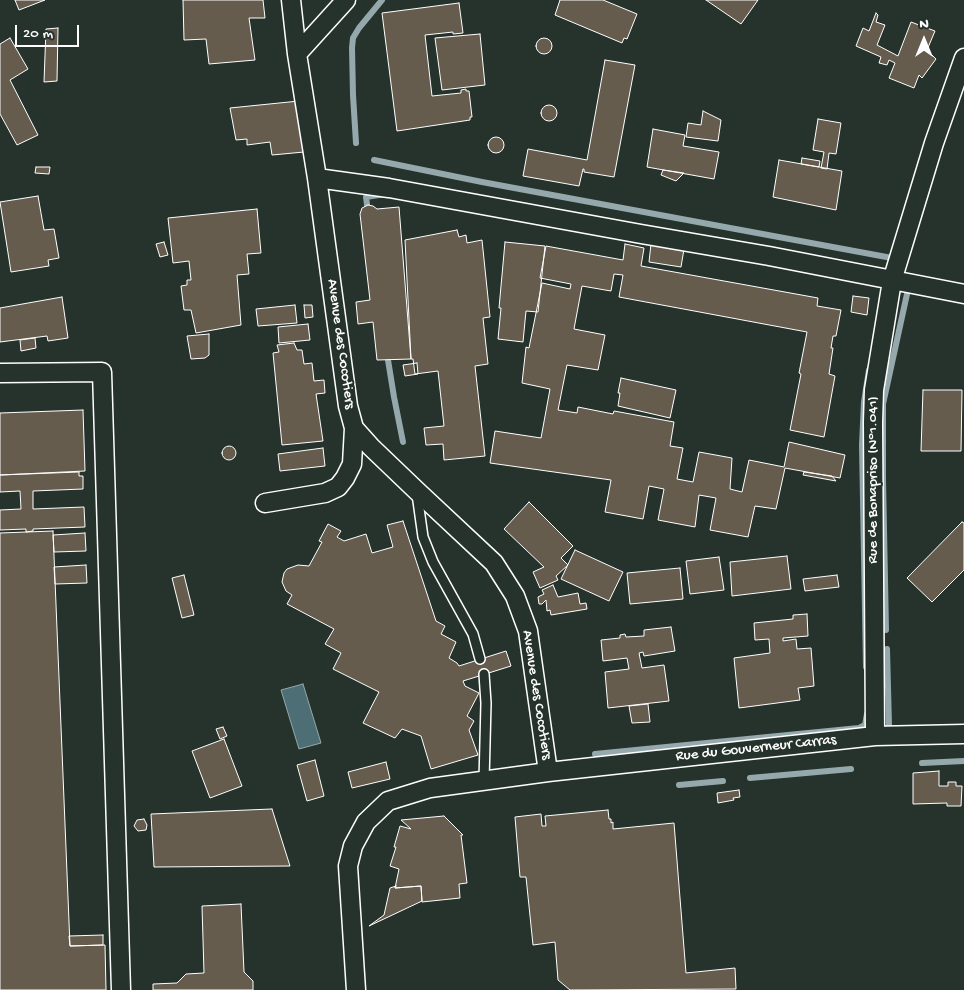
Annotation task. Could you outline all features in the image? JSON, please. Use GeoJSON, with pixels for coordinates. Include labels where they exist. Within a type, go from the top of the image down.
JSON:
{"type":"FeatureCollection","features":[{"type":"Feature","properties":{"kind":"street","name":"Avenue des Cocotiers"},"geometry":{"type":"LineString","coordinates":[[291,0],[297,54],[317,178],[348,406],[354,428],[371,447],[494,563],[515,596],[528,632],[548,772]]}},
{"type":"Feature","properties":{"kind":"street"},"geometry":{"type":"LineString","coordinates":[[297,54],[346,0]]}},
{"type":"Feature","properties":{"kind":"street","name":"Rue de Bonapriso (N°1.041)"},"geometry":{"type":"LineString","coordinates":[[875,736],[872,422],[874,390],[892,281],[934,143],[964,58]]}},
{"type":"Feature","properties":{"kind":"street"},"geometry":{"type":"LineString","coordinates":[[317,178],[408,192],[769,256],[964,294]]}},
{"type":"Feature","properties":{"kind":"street"},"geometry":{"type":"LineString","coordinates":[[0,373],[102,372],[121,990]]}},
{"type":"Feature","properties":{"kind":"street"},"geometry":{"type":"LineString","coordinates":[[265,503],[325,493],[338,487],[352,464],[354,428]]}},
{"type":"Feature","properties":{"kind":"street","name":"Rue du Gouverneur Carras"},"geometry":{"type":"LineString","coordinates":[[356,990],[348,866],[353,846],[366,822],[388,801],[430,788],[548,772],[875,736],[964,734]]}},
{"type":"Feature","properties":{"kind":"lane"},"geometry":{"type":"LineString","coordinates":[[417,491],[423,537],[433,562],[473,634],[480,659]]}},
{"type":"Feature","properties":{"kind":"lane"},"geometry":{"type":"LineString","coordinates":[[484,674],[486,703],[484,781]]}},
{"type":"Feature","properties":{"kind":"water"},"geometry":{"type":"Polygon","coordinates":[[[303,684],[321,743],[299,749],[281,690],[303,684]]]}},
{"type":"Feature","properties":{"kind":"building"},"geometry":{"type":"Polygon","coordinates":[[[15,0],[45,0],[19,10],[15,0]]]}},
{"type":"Feature","properties":{"kind":"building"},"geometry":{"type":"Polygon","coordinates":[[[183,0],[263,0],[265,18],[249,18],[255,60],[209,64],[206,39],[184,40],[183,0]]]}},
{"type":"Feature","properties":{"kind":"building"},"geometry":{"type":"Polygon","coordinates":[[[560,0],[603,0],[637,14],[627,39],[624,38],[622,43],[555,15],[560,0]]]}},
{"type":"Feature","properties":{"kind":"building"},"geometry":{"type":"Polygon","coordinates":[[[706,0],[758,0],[741,24],[706,0]]]}},
{"type":"Feature","properties":{"kind":"building"},"geometry":{"type":"Polygon","coordinates":[[[459,3],[463,33],[453,34],[453,32],[425,35],[432,96],[461,93],[461,90],[466,89],[466,91],[469,91],[472,117],[470,117],[470,120],[397,131],[382,13],[459,3]]]}},
{"type":"Feature","properties":{"kind":"building"},"geometry":{"type":"Polygon","coordinates":[[[876,13],[878,15],[876,22],[885,25],[877,45],[898,56],[911,22],[935,31],[927,50],[936,59],[922,78],[919,75],[914,88],[889,78],[895,63],[889,60],[887,65],[879,63],[881,57],[856,46],[863,28],[869,31],[876,13]]]}},
{"type":"Feature","properties":{"kind":"building"},"geometry":{"type":"Polygon","coordinates":[[[58,28],[57,81],[44,82],[46,29],[58,28]]]}},
{"type":"Feature","properties":{"kind":"building"},"geometry":{"type":"Polygon","coordinates":[[[480,34],[485,85],[442,90],[435,38],[480,34]]]}},
{"type":"Feature","properties":{"kind":"building"},"geometry":{"type":"Polygon","coordinates":[[[10,38],[28,69],[10,80],[38,135],[17,145],[0,114],[0,44],[10,38]]]}},
{"type":"Feature","properties":{"kind":"building"},"geometry":{"type":"Polygon","coordinates":[[[541,38],[547,38],[552,43],[550,52],[541,54],[536,49],[536,43],[541,38]]]}},
{"type":"Feature","properties":{"kind":"building"},"geometry":{"type":"Polygon","coordinates":[[[605,60],[635,65],[614,177],[584,172],[583,169],[579,186],[523,176],[528,149],[587,160],[605,60]]]}},
{"type":"Feature","properties":{"kind":"building"},"geometry":{"type":"Polygon","coordinates":[[[299,101],[304,152],[272,155],[270,142],[247,145],[247,139],[236,140],[230,108],[299,101]]]}},
{"type":"Feature","properties":{"kind":"building"},"geometry":{"type":"Polygon","coordinates":[[[546,105],[552,105],[557,110],[555,119],[546,121],[541,116],[541,110],[546,105]]]}},
{"type":"Feature","properties":{"kind":"building"},"geometry":{"type":"Polygon","coordinates":[[[703,111],[721,120],[718,141],[686,137],[688,123],[701,125],[703,111]]]}},
{"type":"Feature","properties":{"kind":"building"},"geometry":{"type":"Polygon","coordinates":[[[818,119],[841,123],[836,154],[829,153],[827,169],[821,168],[824,152],[813,150],[818,119]]]}},
{"type":"Feature","properties":{"kind":"building"},"geometry":{"type":"Polygon","coordinates":[[[653,129],[685,135],[683,146],[719,152],[714,179],[647,167],[653,129]]]}},
{"type":"Feature","properties":{"kind":"building"},"geometry":{"type":"Polygon","coordinates":[[[493,137],[499,137],[504,142],[502,151],[493,153],[488,148],[488,142],[493,137]]]}},
{"type":"Feature","properties":{"kind":"building"},"geometry":{"type":"Polygon","coordinates":[[[802,158],[820,161],[819,167],[801,164],[802,158]]]}},
{"type":"Feature","properties":{"kind":"building"},"geometry":{"type":"Polygon","coordinates":[[[779,160],[842,171],[836,210],[773,197],[779,160]]]}},
{"type":"Feature","properties":{"kind":"building"},"geometry":{"type":"Polygon","coordinates":[[[36,167],[50,167],[49,174],[35,173],[36,167]]]}},
{"type":"Feature","properties":{"kind":"building"},"geometry":{"type":"Polygon","coordinates":[[[663,170],[684,173],[676,181],[661,175],[663,170]]]}},
{"type":"Feature","properties":{"kind":"building"},"geometry":{"type":"Polygon","coordinates":[[[38,196],[44,230],[54,229],[59,258],[48,260],[49,266],[11,272],[0,202],[38,196]]]}},
{"type":"Feature","properties":{"kind":"building"},"geometry":{"type":"Polygon","coordinates":[[[368,205],[377,209],[399,207],[411,359],[377,360],[373,322],[358,324],[356,302],[370,300],[360,214],[362,208],[368,205]]]}},
{"type":"Feature","properties":{"kind":"building"},"geometry":{"type":"Polygon","coordinates":[[[257,209],[261,253],[247,254],[249,274],[237,275],[241,325],[196,333],[191,310],[184,310],[181,286],[187,285],[187,280],[191,280],[189,261],[173,263],[168,218],[257,209]]]}},
{"type":"Feature","properties":{"kind":"building"},"geometry":{"type":"Polygon","coordinates":[[[457,230],[459,237],[466,235],[467,243],[482,240],[490,317],[483,318],[488,364],[475,366],[485,456],[444,460],[443,444],[426,445],[424,428],[444,426],[438,371],[415,374],[413,359],[411,359],[405,240],[457,230]]]}},
{"type":"Feature","properties":{"kind":"building"},"geometry":{"type":"Polygon","coordinates":[[[164,242],[168,255],[160,257],[156,244],[164,242]]]}},
{"type":"Feature","properties":{"kind":"building"},"geometry":{"type":"Polygon","coordinates":[[[505,242],[545,246],[538,312],[526,311],[523,342],[498,339],[505,242]]]}},
{"type":"Feature","properties":{"kind":"building"},"geometry":{"type":"Polygon","coordinates":[[[625,244],[644,248],[641,266],[818,298],[817,306],[841,310],[836,336],[833,336],[831,348],[833,348],[829,374],[835,376],[824,437],[790,430],[807,332],[619,297],[623,275],[614,274],[611,291],[582,286],[574,329],[605,335],[598,370],[567,365],[558,410],[577,413],[578,407],[613,414],[614,411],[674,422],[670,446],[683,448],[677,479],[693,482],[699,452],[732,458],[730,489],[742,492],[749,460],[784,467],[789,442],[845,455],[840,478],[785,468],[776,509],[755,506],[748,537],[710,530],[716,498],[699,495],[695,527],[658,520],[664,489],[649,486],[643,519],[605,512],[611,480],[490,463],[495,431],[541,438],[550,389],[522,383],[526,347],[529,348],[542,283],[570,289],[571,284],[540,278],[546,246],[623,260],[625,244]]]}},
{"type":"Feature","properties":{"kind":"building"},"geometry":{"type":"Polygon","coordinates":[[[651,244],[684,249],[681,267],[649,262],[651,244]]]}},
{"type":"Feature","properties":{"kind":"building"},"geometry":{"type":"Polygon","coordinates":[[[853,296],[869,298],[867,315],[851,312],[853,296]]]}},
{"type":"Feature","properties":{"kind":"building"},"geometry":{"type":"Polygon","coordinates":[[[62,297],[68,338],[48,341],[47,336],[0,342],[0,308],[62,297]]]}},
{"type":"Feature","properties":{"kind":"building"},"geometry":{"type":"Polygon","coordinates":[[[295,305],[297,323],[258,326],[256,309],[295,305]]]}},
{"type":"Feature","properties":{"kind":"building"},"geometry":{"type":"Polygon","coordinates":[[[304,305],[312,305],[313,317],[305,318],[304,305]]]}},
{"type":"Feature","properties":{"kind":"building"},"geometry":{"type":"Polygon","coordinates":[[[308,324],[310,340],[279,343],[278,327],[308,324]]]}},
{"type":"Feature","properties":{"kind":"building"},"geometry":{"type":"Polygon","coordinates":[[[209,334],[209,355],[205,358],[191,359],[187,336],[209,334]]]}},
{"type":"Feature","properties":{"kind":"building"},"geometry":{"type":"Polygon","coordinates":[[[35,338],[36,348],[21,351],[20,340],[35,338]]]}},
{"type":"Feature","properties":{"kind":"building"},"geometry":{"type":"Polygon","coordinates":[[[294,343],[297,350],[302,350],[304,364],[312,363],[314,381],[324,380],[325,393],[316,394],[323,441],[282,445],[273,353],[279,352],[277,345],[294,343]]]}},
{"type":"Feature","properties":{"kind":"building"},"geometry":{"type":"Polygon","coordinates":[[[417,363],[418,374],[405,376],[403,365],[417,363]]]}},
{"type":"Feature","properties":{"kind":"building"},"geometry":{"type":"Polygon","coordinates":[[[621,378],[676,390],[670,418],[618,406],[621,378]]]}},
{"type":"Feature","properties":{"kind":"building"},"geometry":{"type":"Polygon","coordinates":[[[923,390],[962,390],[961,451],[921,451],[923,390]]]}},
{"type":"Feature","properties":{"kind":"building"},"geometry":{"type":"Polygon","coordinates":[[[83,410],[85,471],[0,475],[0,413],[83,410]]]}},
{"type":"Feature","properties":{"kind":"building"},"geometry":{"type":"Polygon","coordinates":[[[226,446],[232,446],[236,453],[232,460],[226,460],[222,456],[222,450],[226,446]]]}},
{"type":"Feature","properties":{"kind":"building"},"geometry":{"type":"Polygon","coordinates":[[[323,448],[325,466],[280,471],[278,454],[323,448]]]}},
{"type":"Feature","properties":{"kind":"building"},"geometry":{"type":"Polygon","coordinates":[[[79,472],[79,476],[83,476],[83,489],[33,491],[33,509],[84,507],[85,527],[33,529],[33,531],[26,532],[26,529],[0,530],[0,510],[21,509],[20,491],[0,492],[0,475],[79,472]]]}},
{"type":"Feature","properties":{"kind":"building"},"geometry":{"type":"Polygon","coordinates":[[[804,472],[832,476],[836,481],[803,475],[804,472]]]}},
{"type":"Feature","properties":{"kind":"building"},"geometry":{"type":"Polygon","coordinates":[[[529,502],[573,546],[561,558],[568,565],[556,576],[558,580],[540,588],[533,572],[544,567],[504,529],[529,502]]]}},
{"type":"Feature","properties":{"kind":"building"},"geometry":{"type":"Polygon","coordinates":[[[403,521],[436,621],[445,626],[441,634],[456,642],[449,658],[459,666],[506,651],[511,666],[463,681],[465,686],[479,693],[467,716],[474,721],[469,730],[478,755],[431,769],[421,736],[402,729],[395,738],[363,723],[379,692],[333,669],[341,653],[325,644],[334,629],[287,604],[292,595],[286,591],[282,582],[287,569],[298,565],[309,566],[322,542],[319,541],[328,524],[341,531],[337,537],[344,541],[366,534],[372,553],[393,547],[387,525],[403,521]]]}},
{"type":"Feature","properties":{"kind":"building"},"geometry":{"type":"Polygon","coordinates":[[[962,522],[964,523],[964,570],[932,602],[907,578],[962,522]]]}},
{"type":"Feature","properties":{"kind":"building"},"geometry":{"type":"Polygon","coordinates":[[[53,531],[70,946],[105,945],[106,990],[0,990],[0,533],[53,531]]]}},
{"type":"Feature","properties":{"kind":"building"},"geometry":{"type":"Polygon","coordinates":[[[85,533],[86,551],[54,552],[53,535],[85,533]]]}},
{"type":"Feature","properties":{"kind":"building"},"geometry":{"type":"Polygon","coordinates":[[[575,550],[623,572],[609,601],[561,579],[575,550]]]}},
{"type":"Feature","properties":{"kind":"building"},"geometry":{"type":"Polygon","coordinates":[[[787,556],[791,589],[732,596],[730,562],[787,556]]]}},
{"type":"Feature","properties":{"kind":"building"},"geometry":{"type":"Polygon","coordinates":[[[719,557],[724,590],[690,594],[686,561],[719,557]]]}},
{"type":"Feature","properties":{"kind":"building"},"geometry":{"type":"Polygon","coordinates":[[[86,565],[87,583],[55,584],[54,567],[86,565]]]}},
{"type":"Feature","properties":{"kind":"building"},"geometry":{"type":"Polygon","coordinates":[[[680,568],[683,599],[630,604],[627,573],[680,568]]]}},
{"type":"Feature","properties":{"kind":"building"},"geometry":{"type":"Polygon","coordinates":[[[184,575],[194,615],[182,618],[172,578],[184,575]]]}},
{"type":"Feature","properties":{"kind":"building"},"geometry":{"type":"Polygon","coordinates":[[[837,575],[839,587],[805,591],[803,579],[837,575]]]}},
{"type":"Feature","properties":{"kind":"building"},"geometry":{"type":"Polygon","coordinates":[[[553,585],[558,597],[578,593],[580,604],[586,603],[587,609],[551,615],[550,610],[547,611],[546,600],[539,604],[538,597],[544,594],[542,590],[553,585]]]}},
{"type":"Feature","properties":{"kind":"building"},"geometry":{"type":"Polygon","coordinates":[[[807,614],[808,636],[783,638],[783,641],[796,639],[797,649],[811,648],[814,686],[798,688],[800,700],[739,708],[734,658],[770,653],[769,639],[755,640],[754,623],[793,619],[793,615],[807,614]]]}},
{"type":"Feature","properties":{"kind":"building"},"geometry":{"type":"Polygon","coordinates":[[[671,627],[675,651],[644,656],[643,652],[639,653],[642,668],[664,665],[669,701],[608,708],[605,672],[629,669],[627,658],[603,661],[601,640],[620,638],[620,635],[625,634],[626,637],[644,636],[644,630],[671,627]]]}},
{"type":"Feature","properties":{"kind":"building"},"geometry":{"type":"Polygon","coordinates":[[[648,704],[650,722],[632,723],[629,706],[648,704]]]}},
{"type":"Feature","properties":{"kind":"building"},"geometry":{"type":"Polygon","coordinates":[[[223,727],[227,736],[220,739],[216,729],[223,727]]]}},
{"type":"Feature","properties":{"kind":"building"},"geometry":{"type":"Polygon","coordinates":[[[224,739],[242,786],[210,798],[192,751],[224,739]]]}},
{"type":"Feature","properties":{"kind":"building"},"geometry":{"type":"Polygon","coordinates":[[[315,760],[324,796],[307,801],[297,765],[315,760]]]}},
{"type":"Feature","properties":{"kind":"building"},"geometry":{"type":"Polygon","coordinates":[[[386,762],[390,779],[352,788],[348,772],[386,762]]]}},
{"type":"Feature","properties":{"kind":"building"},"geometry":{"type":"Polygon","coordinates":[[[939,771],[939,786],[948,786],[948,782],[956,782],[956,786],[962,786],[961,806],[947,806],[947,803],[913,804],[913,773],[939,771]]]}},
{"type":"Feature","properties":{"kind":"building"},"geometry":{"type":"Polygon","coordinates":[[[739,790],[740,797],[718,803],[717,793],[739,790]]]}},
{"type":"Feature","properties":{"kind":"building"},"geometry":{"type":"Polygon","coordinates":[[[272,809],[290,866],[154,867],[151,814],[272,809]]]}},
{"type":"Feature","properties":{"kind":"building"},"geometry":{"type":"Polygon","coordinates":[[[608,810],[609,819],[611,819],[611,823],[613,822],[613,829],[674,823],[686,973],[735,968],[736,989],[570,990],[558,980],[555,942],[533,945],[526,877],[520,877],[515,817],[541,814],[542,826],[546,826],[545,816],[608,810]]]}},
{"type":"Feature","properties":{"kind":"building"},"geometry":{"type":"Polygon","coordinates":[[[444,816],[463,835],[461,835],[467,883],[459,884],[460,898],[422,902],[421,886],[395,888],[399,869],[390,866],[396,847],[394,847],[400,826],[411,829],[401,820],[444,816]]]}},
{"type":"Feature","properties":{"kind":"building"},"geometry":{"type":"Polygon","coordinates":[[[144,819],[147,825],[146,830],[138,831],[134,826],[137,820],[144,819]]]}},
{"type":"Feature","properties":{"kind":"building"},"geometry":{"type":"Polygon","coordinates":[[[396,886],[395,888],[421,886],[422,901],[369,926],[384,915],[390,888],[396,886]]]}},
{"type":"Feature","properties":{"kind":"building"},"geometry":{"type":"Polygon","coordinates":[[[241,904],[244,972],[253,981],[253,990],[153,990],[153,984],[177,983],[186,974],[204,973],[202,906],[241,904]]]}},
{"type":"Feature","properties":{"kind":"building"},"geometry":{"type":"Polygon","coordinates":[[[103,935],[103,945],[70,946],[69,936],[103,935]]]}},
{"type":"Feature","properties":{"kind":"waterway"},"geometry":{"type":"LineString","coordinates":[[356,143],[353,95],[353,38],[382,0]]}},
{"type":"Feature","properties":{"kind":"waterway"},"geometry":{"type":"LineString","coordinates":[[374,160],[482,182],[892,258]]}},
{"type":"Feature","properties":{"kind":"waterway"},"geometry":{"type":"LineString","coordinates":[[368,212],[366,197],[385,194]]}},
{"type":"Feature","properties":{"kind":"waterway"},"geometry":{"type":"LineString","coordinates":[[886,630],[883,404],[907,294]]}},
{"type":"Feature","properties":{"kind":"waterway"},"geometry":{"type":"LineString","coordinates":[[388,360],[403,442]]}},
{"type":"Feature","properties":{"kind":"waterway"},"geometry":{"type":"LineString","coordinates":[[866,667],[862,445],[864,402],[869,370]]}},
{"type":"Feature","properties":{"kind":"waterway"},"geometry":{"type":"LineString","coordinates":[[887,649],[889,725]]}},
{"type":"Feature","properties":{"kind":"waterway"},"geometry":{"type":"LineString","coordinates":[[595,754],[859,728],[865,725],[867,714]]}},
{"type":"Feature","properties":{"kind":"waterway"},"geometry":{"type":"LineString","coordinates":[[922,763],[964,761]]}},
{"type":"Feature","properties":{"kind":"waterway"},"geometry":{"type":"LineString","coordinates":[[750,778],[851,769]]}},
{"type":"Feature","properties":{"kind":"waterway"},"geometry":{"type":"LineString","coordinates":[[679,785],[723,781]]}}]}
